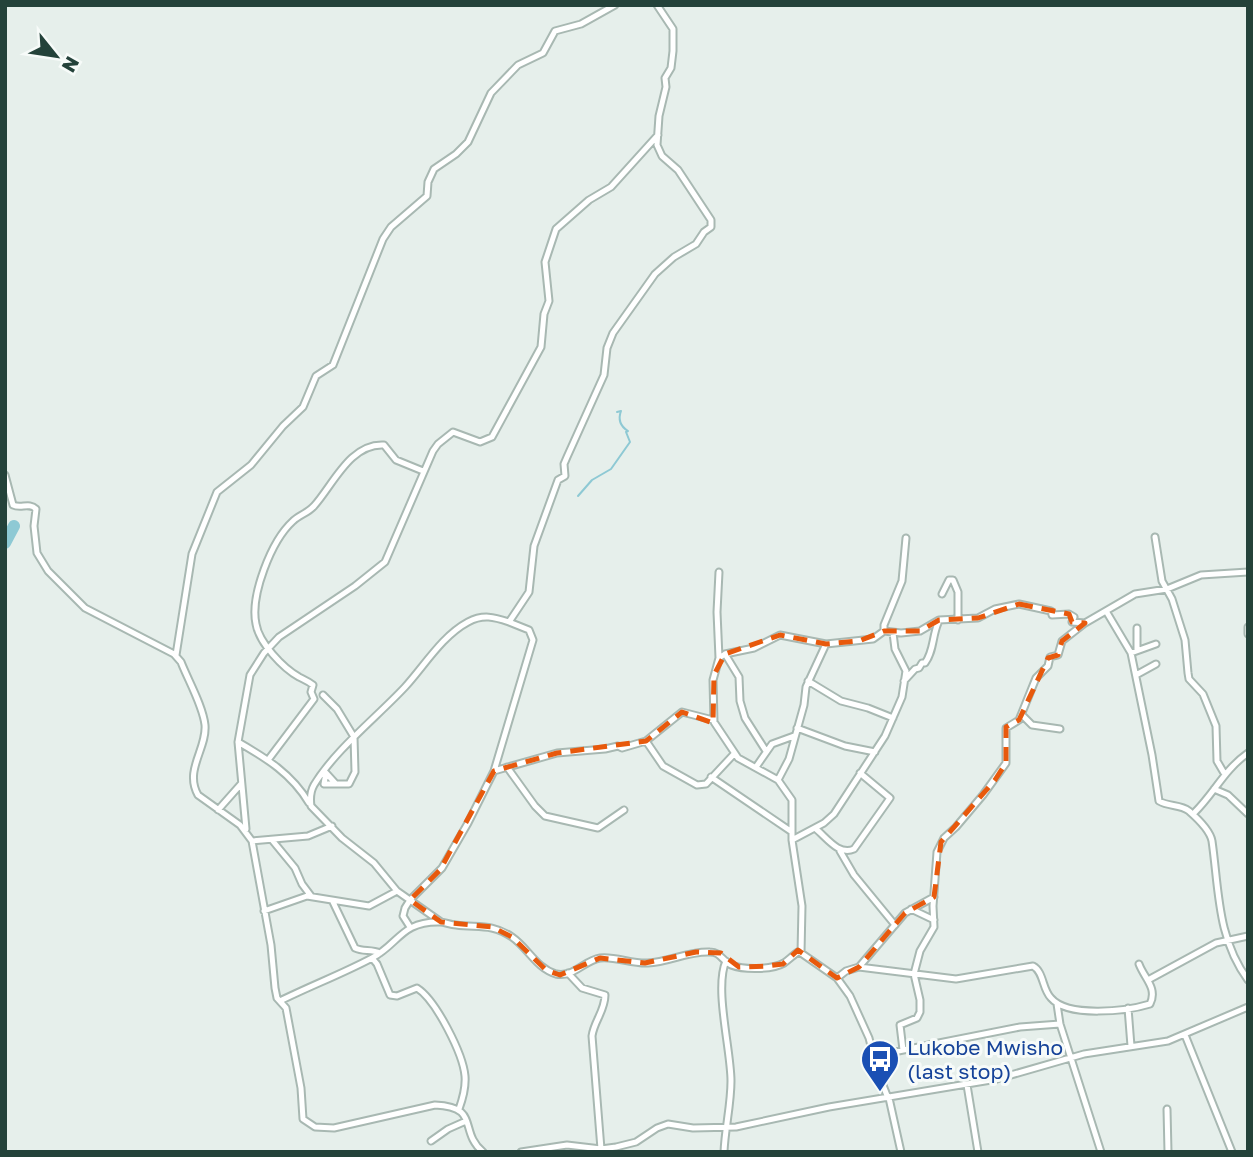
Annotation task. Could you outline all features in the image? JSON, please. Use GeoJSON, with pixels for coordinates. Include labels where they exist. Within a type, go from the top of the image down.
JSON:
{"type":"FeatureCollection","features":[{"type":"Feature","properties":{"kind":"street"},"geometry":{"type":"LineString","coordinates":[[483,1152],[474,1141],[459,1109],[452,1106],[435,1105],[334,1128],[317,1128],[303,1119],[301,1088],[286,1008],[275,988],[252,841],[246,831],[198,795],[195,789],[195,765],[205,722],[176,655],[192,554],[217,492],[251,465],[303,407],[316,376],[333,365],[378,248],[388,231],[427,196],[428,182],[434,169],[468,142],[491,93],[518,65],[542,53],[555,31],[581,24],[615,5]]}},
{"type":"Feature","properties":{"kind":"street"},"geometry":{"type":"LineString","coordinates":[[509,622],[530,592],[534,546],[558,480],[565,476],[564,464],[574,438],[604,375],[611,337],[655,274],[674,257],[696,244],[711,227],[711,220],[678,170],[659,152],[659,116],[666,87],[665,78],[671,68],[673,29],[657,5]]}},
{"type":"Feature","properties":{"kind":"street"},"geometry":{"type":"LineString","coordinates":[[246,831],[238,742],[250,675],[279,637],[355,586],[385,562],[393,549],[423,471],[437,445],[453,432],[480,442],[492,437],[541,347],[544,314],[549,301],[545,262],[556,229],[589,200],[611,187],[659,135]]}},
{"type":"Feature","properties":{"kind":"street"},"geometry":{"type":"LineString","coordinates":[[268,760],[314,699],[311,692],[313,685],[291,670],[269,647],[257,628],[254,601],[274,548],[293,521],[313,508],[354,457],[384,445],[396,460],[423,471]]}},
{"type":"Feature","properties":{"kind":"street"},"geometry":{"type":"LineString","coordinates":[[5,475],[13,505],[30,505],[37,509],[34,526],[37,553],[48,571],[86,608],[176,655]]}},
{"type":"Feature","properties":{"kind":"street"},"geometry":{"type":"LineString","coordinates":[[1156,537],[1162,581],[1185,640],[1189,679],[1203,694],[1216,726],[1217,761],[1224,773]]}},
{"type":"Feature","properties":{"kind":"street"},"geometry":{"type":"LineString","coordinates":[[884,631],[902,581],[906,538]]}},
{"type":"Feature","properties":{"kind":"street"},"geometry":{"type":"LineString","coordinates":[[719,572],[719,659],[713,680],[713,720],[734,754],[778,780],[792,800],[792,840],[802,906],[801,950],[806,958],[837,978],[861,1016],[889,1098],[901,1152]]}},
{"type":"Feature","properties":{"kind":"street"},"geometry":{"type":"LineString","coordinates":[[903,1050],[900,1024],[917,1018],[920,1012],[914,974],[920,951],[933,931],[936,858],[940,844],[995,780],[1006,763],[1006,728],[1019,720],[1037,676],[1048,666],[1050,657],[1058,655],[1062,641],[1085,623],[1131,595],[1167,589],[1201,575],[1248,573]]}},
{"type":"Feature","properties":{"kind":"street"},"geometry":{"type":"LineString","coordinates":[[942,594],[949,580],[953,580],[958,592],[958,620]]}},
{"type":"Feature","properties":{"kind":"street"},"geometry":{"type":"LineString","coordinates":[[719,659],[725,654],[750,650],[780,635],[826,644],[873,639],[884,631],[920,631],[939,620],[978,618],[995,608],[1019,604],[1042,608],[1051,611],[1052,615],[1069,614],[1074,617],[1072,622],[1085,623]]}},
{"type":"Feature","properties":{"kind":"street"},"geometry":{"type":"LineString","coordinates":[[1106,611],[1134,652]]}},
{"type":"Feature","properties":{"kind":"street"},"geometry":{"type":"LineString","coordinates":[[311,806],[310,798],[315,784],[354,737],[459,628],[483,617],[509,622],[528,630],[533,640],[494,771],[440,870],[410,900],[403,915],[410,928]]}},
{"type":"Feature","properties":{"kind":"street"},"geometry":{"type":"LineString","coordinates":[[904,681],[931,655],[933,635],[939,620]]}},
{"type":"Feature","properties":{"kind":"street"},"geometry":{"type":"LineString","coordinates":[[1248,627],[1248,634]]}},
{"type":"Feature","properties":{"kind":"street"},"geometry":{"type":"LineString","coordinates":[[1137,628],[1134,652],[1136,676],[1159,801],[1187,809],[1206,829],[1212,842],[1216,888],[1226,939],[1248,980]]}},
{"type":"Feature","properties":{"kind":"street"},"geometry":{"type":"LineString","coordinates":[[792,840],[816,829],[834,814],[875,752],[893,718],[902,697],[906,671],[895,649],[893,633]]}},
{"type":"Feature","properties":{"kind":"street"},"geometry":{"type":"LineString","coordinates":[[778,780],[789,759],[808,681],[826,644]]}},
{"type":"Feature","properties":{"kind":"street"},"geometry":{"type":"LineString","coordinates":[[1134,652],[1156,644]]}},
{"type":"Feature","properties":{"kind":"street"},"geometry":{"type":"LineString","coordinates":[[725,654],[739,677],[740,701],[745,718],[766,751]]}},
{"type":"Feature","properties":{"kind":"street"},"geometry":{"type":"LineString","coordinates":[[1136,676],[1156,664]]}},
{"type":"Feature","properties":{"kind":"street"},"geometry":{"type":"LineString","coordinates":[[808,681],[841,701],[893,718]]}},
{"type":"Feature","properties":{"kind":"street"},"geometry":{"type":"LineString","coordinates":[[323,695],[337,709],[354,737],[355,772],[349,783],[336,784]]}},
{"type":"Feature","properties":{"kind":"street"},"geometry":{"type":"LineString","coordinates":[[494,771],[557,753],[618,746],[622,748],[646,741],[682,712],[713,720]]}},
{"type":"Feature","properties":{"kind":"street"},"geometry":{"type":"LineString","coordinates":[[1022,715],[1032,725],[1060,729]]}},
{"type":"Feature","properties":{"kind":"street"},"geometry":{"type":"LineString","coordinates":[[797,728],[845,746],[875,752]]}},
{"type":"Feature","properties":{"kind":"street"},"geometry":{"type":"LineString","coordinates":[[756,767],[772,744],[794,736]]}},
{"type":"Feature","properties":{"kind":"street"},"geometry":{"type":"LineString","coordinates":[[646,741],[660,763],[676,775],[697,785],[705,784],[734,754]]}},
{"type":"Feature","properties":{"kind":"street"},"geometry":{"type":"LineString","coordinates":[[238,742],[268,760],[296,783],[311,806],[342,838],[377,865],[397,891],[441,922],[492,927],[512,937],[546,970],[560,975],[600,958],[645,963],[712,951],[722,955],[726,961],[747,968],[779,965],[801,950]]}},
{"type":"Feature","properties":{"kind":"street"},"geometry":{"type":"LineString","coordinates":[[1195,812],[1224,773],[1248,753]]}},
{"type":"Feature","properties":{"kind":"street"},"geometry":{"type":"LineString","coordinates":[[507,767],[535,806],[548,817],[598,828],[624,810]]}},
{"type":"Feature","properties":{"kind":"street"},"geometry":{"type":"LineString","coordinates":[[845,860],[872,827],[890,798],[860,773]]}},
{"type":"Feature","properties":{"kind":"street"},"geometry":{"type":"LineString","coordinates":[[711,777],[792,832]]}},
{"type":"Feature","properties":{"kind":"street"},"geometry":{"type":"LineString","coordinates":[[218,810],[241,784]]}},
{"type":"Feature","properties":{"kind":"street"},"geometry":{"type":"LineString","coordinates":[[1214,789],[1228,795],[1248,814]]}},
{"type":"Feature","properties":{"kind":"street"},"geometry":{"type":"LineString","coordinates":[[252,841],[308,836],[332,826]]}},
{"type":"Feature","properties":{"kind":"street"},"geometry":{"type":"LineString","coordinates":[[816,829],[840,851],[869,895],[895,925]]}},
{"type":"Feature","properties":{"kind":"street"},"geometry":{"type":"LineString","coordinates":[[272,840],[295,867],[311,896]]}},
{"type":"Feature","properties":{"kind":"street"},"geometry":{"type":"LineString","coordinates":[[840,851],[850,852]]}},
{"type":"Feature","properties":{"kind":"street"},"geometry":{"type":"LineString","coordinates":[[264,911],[311,896],[333,902],[369,906],[397,891]]}},
{"type":"Feature","properties":{"kind":"street"},"geometry":{"type":"LineString","coordinates":[[859,967],[911,909],[934,897]]}},
{"type":"Feature","properties":{"kind":"street"},"geometry":{"type":"LineString","coordinates":[[333,902],[355,948],[360,951],[371,949],[380,953]]}},
{"type":"Feature","properties":{"kind":"street"},"geometry":{"type":"LineString","coordinates":[[911,909],[934,920]]}},
{"type":"Feature","properties":{"kind":"street"},"geometry":{"type":"LineString","coordinates":[[280,1001],[372,958],[410,928],[441,922]]}},
{"type":"Feature","properties":{"kind":"street"},"geometry":{"type":"LineString","coordinates":[[1148,980],[1226,939],[1248,936]]}},
{"type":"Feature","properties":{"kind":"street"},"geometry":{"type":"LineString","coordinates":[[372,958],[390,995],[397,996],[417,988],[424,993],[437,1012],[463,1064],[465,1090],[459,1109]]}},
{"type":"Feature","properties":{"kind":"street"},"geometry":{"type":"LineString","coordinates":[[724,1152],[731,1085],[723,1001],[723,968],[726,961]]}},
{"type":"Feature","properties":{"kind":"street"},"geometry":{"type":"LineString","coordinates":[[837,978],[846,971],[859,967],[964,978],[1033,966],[1039,970],[1049,997],[1057,1004],[1074,1010],[1128,1008],[1152,1002],[1153,990],[1139,964]]}},
{"type":"Feature","properties":{"kind":"street"},"geometry":{"type":"LineString","coordinates":[[568,973],[582,988],[605,995],[603,1010],[594,1025],[592,1036],[601,1150]]}},
{"type":"Feature","properties":{"kind":"street"},"geometry":{"type":"LineString","coordinates":[[1057,1004],[1060,1024],[1101,1152]]}},
{"type":"Feature","properties":{"kind":"street"},"geometry":{"type":"LineString","coordinates":[[521,1152],[567,1145],[601,1150],[636,1142],[668,1124],[726,1128],[829,1107],[967,1085],[1071,1058],[1168,1041],[1248,1007]]}},
{"type":"Feature","properties":{"kind":"street"},"geometry":{"type":"LineString","coordinates":[[1128,1008],[1131,1046]]}},
{"type":"Feature","properties":{"kind":"street"},"geometry":{"type":"LineString","coordinates":[[873,1056],[1020,1027],[1060,1024]]}},
{"type":"Feature","properties":{"kind":"street"},"geometry":{"type":"LineString","coordinates":[[1185,1035],[1232,1152]]}},
{"type":"Feature","properties":{"kind":"street"},"geometry":{"type":"LineString","coordinates":[[967,1085],[978,1152]]}},
{"type":"Feature","properties":{"kind":"street"},"geometry":{"type":"LineString","coordinates":[[1167,1109],[1168,1152]]}},
{"type":"Feature","properties":{"kind":"street"},"geometry":{"type":"LineString","coordinates":[[431,1141],[466,1121]]}},
{"type":"Feature","properties":{"kind":"highlighted area"},"geometry":{"type":"Polygon","coordinates":[[[1019,604],[1069,614],[1072,622],[1085,623],[1062,641],[1058,655],[1048,658],[1019,720],[1006,727],[1006,763],[995,780],[941,842],[934,897],[905,913],[859,967],[837,978],[798,950],[783,964],[767,966],[739,967],[721,953],[696,952],[645,963],[600,958],[560,975],[546,970],[512,937],[492,927],[441,922],[410,900],[440,870],[494,771],[557,753],[646,741],[682,712],[713,723],[714,675],[725,654],[780,635],[826,644],[859,641],[884,631],[920,631],[939,620],[978,618],[1019,604]]]}},
{"type":"Feature","properties":{"kind":"waterway"},"geometry":{"type":"LineString","coordinates":[[578,496],[592,480],[611,469],[630,442],[626,432],[628,431],[620,422],[621,411],[617,412]]}},
{"type":"Feature","properties":{"kind":"waterway"},"geometry":{"type":"LineString","coordinates":[[5,543],[14,526]]}},
{"type":"Feature","properties":{"kind":"place","name":"Lukobe Mwisho (last stop)"},"geometry":{"type":"Point","coordinates":[880,1093]}}]}
